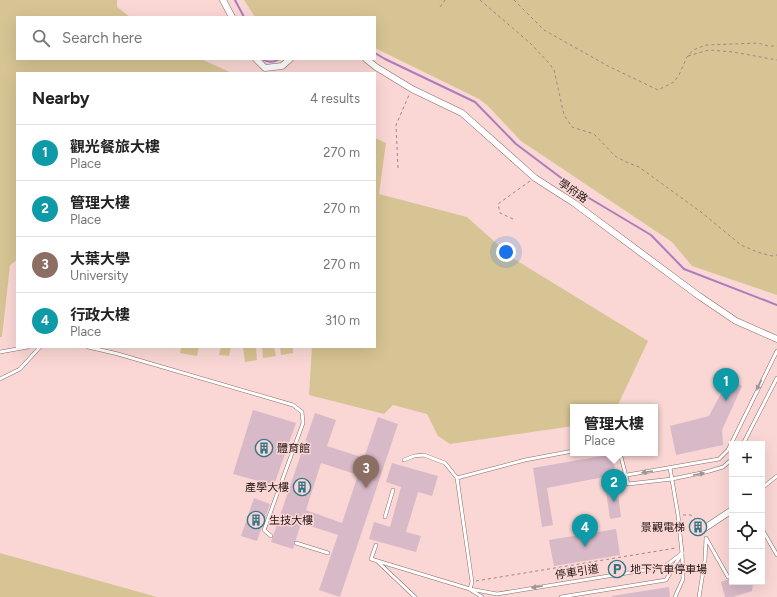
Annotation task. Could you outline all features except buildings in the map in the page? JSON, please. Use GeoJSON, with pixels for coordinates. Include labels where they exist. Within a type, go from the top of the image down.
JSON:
{"type":"FeatureCollection","features":[{"type":"Feature","properties":{"kind":"street"},"geometry":{"type":"LineString","coordinates":[[223,0],[231,16]]}},
{"type":"Feature","properties":{"kind":"street"},"geometry":{"type":"LineString","coordinates":[[257,60],[265,68],[282,66],[289,60]]}},
{"type":"Feature","properties":{"kind":"street","name":"學府路"},"geometry":{"type":"LineString","coordinates":[[367,60],[412,89],[462,113],[535,178],[574,203],[736,321],[774,338],[777,332]]}},
{"type":"Feature","properties":{"kind":"street"},"geometry":{"type":"LineString","coordinates":[[705,528],[729,512]]}},
{"type":"Feature","properties":{"kind":"lane"},"geometry":{"type":"LineString","coordinates":[[0,352],[22,348]]}},
{"type":"Feature","properties":{"kind":"lane"},"geometry":{"type":"LineString","coordinates":[[0,379],[20,369],[39,348]]}},
{"type":"Feature","properties":{"kind":"lane"},"geometry":{"type":"LineString","coordinates":[[92,348],[118,354],[293,405],[302,412],[303,423],[264,530],[271,536]]}},
{"type":"Feature","properties":{"kind":"lane"},"geometry":{"type":"LineString","coordinates":[[627,475],[719,459],[728,450],[777,351]]}},
{"type":"Feature","properties":{"kind":"lane"},"geometry":{"type":"LineString","coordinates":[[744,441],[777,378]]}},
{"type":"Feature","properties":{"kind":"lane"},"geometry":{"type":"LineString","coordinates":[[457,478],[525,460],[570,452]]}},
{"type":"Feature","properties":{"kind":"lane"},"geometry":{"type":"LineString","coordinates":[[404,460],[414,456],[424,455],[445,463],[457,478],[472,582],[470,589]]}},
{"type":"Feature","properties":{"kind":"lane"},"geometry":{"type":"LineString","coordinates":[[621,456],[627,475],[628,484],[672,479],[706,472],[723,467],[729,462]]}},
{"type":"Feature","properties":{"kind":"lane"},"geometry":{"type":"LineString","coordinates":[[670,468],[682,548],[683,580],[675,597]]}},
{"type":"Feature","properties":{"kind":"lane"},"geometry":{"type":"LineString","coordinates":[[765,486],[777,476]]}},
{"type":"Feature","properties":{"kind":"lane"},"geometry":{"type":"LineString","coordinates":[[385,518],[394,490]]}},
{"type":"Feature","properties":{"kind":"lane"},"geometry":{"type":"LineString","coordinates":[[765,534],[777,555]]}},
{"type":"Feature","properties":{"kind":"lane"},"geometry":{"type":"LineString","coordinates":[[699,597],[705,560],[706,538],[728,577]]}},
{"type":"Feature","properties":{"kind":"lane"},"geometry":{"type":"LineString","coordinates":[[296,543],[328,552]]}},
{"type":"Feature","properties":{"kind":"lane"},"geometry":{"type":"LineString","coordinates":[[376,545],[371,559],[470,589],[482,597]]}},
{"type":"Feature","properties":{"kind":"lane"},"geometry":{"type":"LineString","coordinates":[[561,597],[666,580],[682,553]]}},
{"type":"Feature","properties":{"kind":"lane","name":"停車引道"},"geometry":{"type":"LineString","coordinates":[[470,589],[496,594],[664,567],[682,553]]}},
{"type":"Feature","properties":{"kind":"lane"},"geometry":{"type":"LineString","coordinates":[[377,560],[415,597]]}},
{"type":"Feature","properties":{"kind":"path"},"geometry":{"type":"LineString","coordinates":[[440,7],[445,0]]}},
{"type":"Feature","properties":{"kind":"path"},"geometry":{"type":"LineString","coordinates":[[480,0],[549,62],[554,70],[564,115],[572,127],[594,134],[615,156],[640,167],[701,212],[741,245],[757,252],[777,256]]}},
{"type":"Feature","properties":{"kind":"path"},"geometry":{"type":"LineString","coordinates":[[514,0],[544,30],[608,66],[658,90],[674,82],[679,76],[687,56],[693,50],[706,45],[758,43],[768,46],[777,46]]}},
{"type":"Feature","properties":{"kind":"path"},"geometry":{"type":"LineString","coordinates":[[687,56],[709,50],[733,52],[777,60]]}},
{"type":"Feature","properties":{"kind":"path"},"geometry":{"type":"LineString","coordinates":[[398,168],[396,125],[412,89]]}},
{"type":"Feature","properties":{"kind":"path"},"geometry":{"type":"LineString","coordinates":[[513,219],[500,213],[498,204],[535,178]]}},
{"type":"Feature","properties":{"kind":"path"},"geometry":{"type":"LineString","coordinates":[[678,515],[691,515],[705,528]]}},
{"type":"Feature","properties":{"kind":"path"},"geometry":{"type":"LineString","coordinates":[[472,582],[682,548]]}},
{"type":"Feature","properties":{"kind":"shaded area"},"geometry":{"type":"Polygon","coordinates":[[[0,0],[117,0],[117,7],[129,16],[16,16],[16,60],[203,60],[230,72],[16,72],[16,261],[10,265],[2,337],[0,337],[0,0]]]}},
{"type":"Feature","properties":{"kind":"shaded area"},"geometry":{"type":"Polygon","coordinates":[[[244,0],[777,0],[777,295],[692,266],[672,242],[521,141],[487,105],[479,99],[376,48],[376,16],[254,16],[244,0]]]}},
{"type":"Feature","properties":{"kind":"shaded area"},"geometry":{"type":"Polygon","coordinates":[[[376,138],[386,143],[379,194],[467,217],[514,259],[648,341],[618,404],[570,404],[570,426],[450,444],[438,436],[427,414],[393,405],[384,414],[309,395],[312,348],[376,348],[376,138]]]}},
{"type":"Feature","properties":{"kind":"shaded area"},"geometry":{"type":"Polygon","coordinates":[[[181,348],[199,348],[197,356],[180,353],[181,348]]]}},
{"type":"Feature","properties":{"kind":"shaded area"},"geometry":{"type":"Polygon","coordinates":[[[221,348],[231,348],[229,356],[219,355],[221,348]]]}},
{"type":"Feature","properties":{"kind":"shaded area"},"geometry":{"type":"Polygon","coordinates":[[[243,348],[256,348],[257,360],[245,362],[243,348]]]}},
{"type":"Feature","properties":{"kind":"shaded area"},"geometry":{"type":"Polygon","coordinates":[[[262,348],[274,348],[276,356],[263,358],[262,348]]]}},
{"type":"Feature","properties":{"kind":"shaded area"},"geometry":{"type":"Polygon","coordinates":[[[280,348],[293,348],[293,353],[281,355],[280,348]]]}},
{"type":"Feature","properties":{"kind":"shaded area"},"geometry":{"type":"Polygon","coordinates":[[[0,553],[157,597],[0,597],[0,553]]]}},
{"type":"Feature","properties":{"kind":"waterway"},"geometry":{"type":"LineString","coordinates":[[235,0],[243,16]]}},
{"type":"Feature","properties":{"kind":"waterway"},"geometry":{"type":"LineString","coordinates":[[376,54],[475,102],[516,144],[584,195],[651,235],[684,269],[777,305]]}},
{"type":"Feature","properties":{"kind":"waterway"},"geometry":{"type":"LineString","coordinates":[[264,60],[271,62],[278,60]]}},
{"type":"Feature","properties":{"kind":"place","name":"觀光餐旅大樓"},"geometry":{"type":"Point","coordinates":[726,401]}},
{"type":"Feature","properties":{"kind":"place","name":"體育館"},"geometry":{"type":"Point","coordinates":[264,448]}},
{"type":"Feature","properties":{"kind":"place","name":"產學大樓"},"geometry":{"type":"Point","coordinates":[302,487]}},
{"type":"Feature","properties":{"kind":"place","name":"大葉大學"},"geometry":{"type":"Point","coordinates":[366,488]}},
{"type":"Feature","properties":{"kind":"place","name":"管理大樓"},"geometry":{"type":"Point","coordinates":[614,502]}},
{"type":"Feature","properties":{"kind":"place","name":"生技大樓"},"geometry":{"type":"Point","coordinates":[256,520]}},
{"type":"Feature","properties":{"kind":"place","name":"景觀電梯"},"geometry":{"type":"Point","coordinates":[698,527]}},
{"type":"Feature","properties":{"kind":"place","name":"行政大樓"},"geometry":{"type":"Point","coordinates":[585,547]}},
{"type":"Feature","properties":{"kind":"place","name":"地下汽車停車場"},"geometry":{"type":"Point","coordinates":[617,569]}}]}
